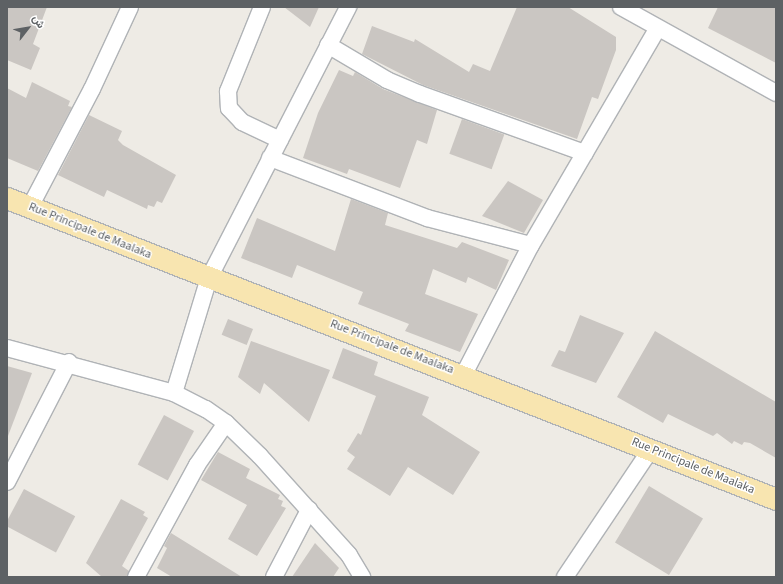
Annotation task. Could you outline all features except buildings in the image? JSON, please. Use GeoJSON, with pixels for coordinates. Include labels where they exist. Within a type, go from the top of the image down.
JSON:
{"type":"FeatureCollection","features":[{"type":"Feature","properties":{"kind":"main road","name":"Rue Principale de Maalaka"},"geometry":{"type":"LineString","coordinates":[[7,198],[209,278],[464,374],[776,498]]}},
{"type":"Feature","properties":{"kind":"street"},"geometry":{"type":"LineString","coordinates":[[30,207],[92,89],[130,7]]}},
{"type":"Feature","properties":{"kind":"street"},"geometry":{"type":"LineString","coordinates":[[262,7],[228,90],[229,108],[242,122],[280,140]]}},
{"type":"Feature","properties":{"kind":"street"},"geometry":{"type":"LineString","coordinates":[[174,392],[209,278],[348,7]]}},
{"type":"Feature","properties":{"kind":"street"},"geometry":{"type":"LineString","coordinates":[[622,7],[776,93]]}},
{"type":"Feature","properties":{"kind":"street"},"geometry":{"type":"LineString","coordinates":[[464,374],[531,245],[658,28]]}},
{"type":"Feature","properties":{"kind":"street"},"geometry":{"type":"LineString","coordinates":[[328,45],[387,80],[420,94],[585,154]]}},
{"type":"Feature","properties":{"kind":"street"},"geometry":{"type":"LineString","coordinates":[[270,158],[427,218],[531,245]]}},
{"type":"Feature","properties":{"kind":"street"},"geometry":{"type":"LineString","coordinates":[[7,348],[69,362],[174,392],[226,423],[309,510],[349,555],[362,577]]}},
{"type":"Feature","properties":{"kind":"street"},"geometry":{"type":"LineString","coordinates":[[7,482],[69,362]]}},
{"type":"Feature","properties":{"kind":"street"},"geometry":{"type":"LineString","coordinates":[[136,577],[197,465],[226,423]]}},
{"type":"Feature","properties":{"kind":"street"},"geometry":{"type":"LineString","coordinates":[[565,577],[651,449]]}},
{"type":"Feature","properties":{"kind":"street"},"geometry":{"type":"LineString","coordinates":[[274,577],[309,510]]}}]}
